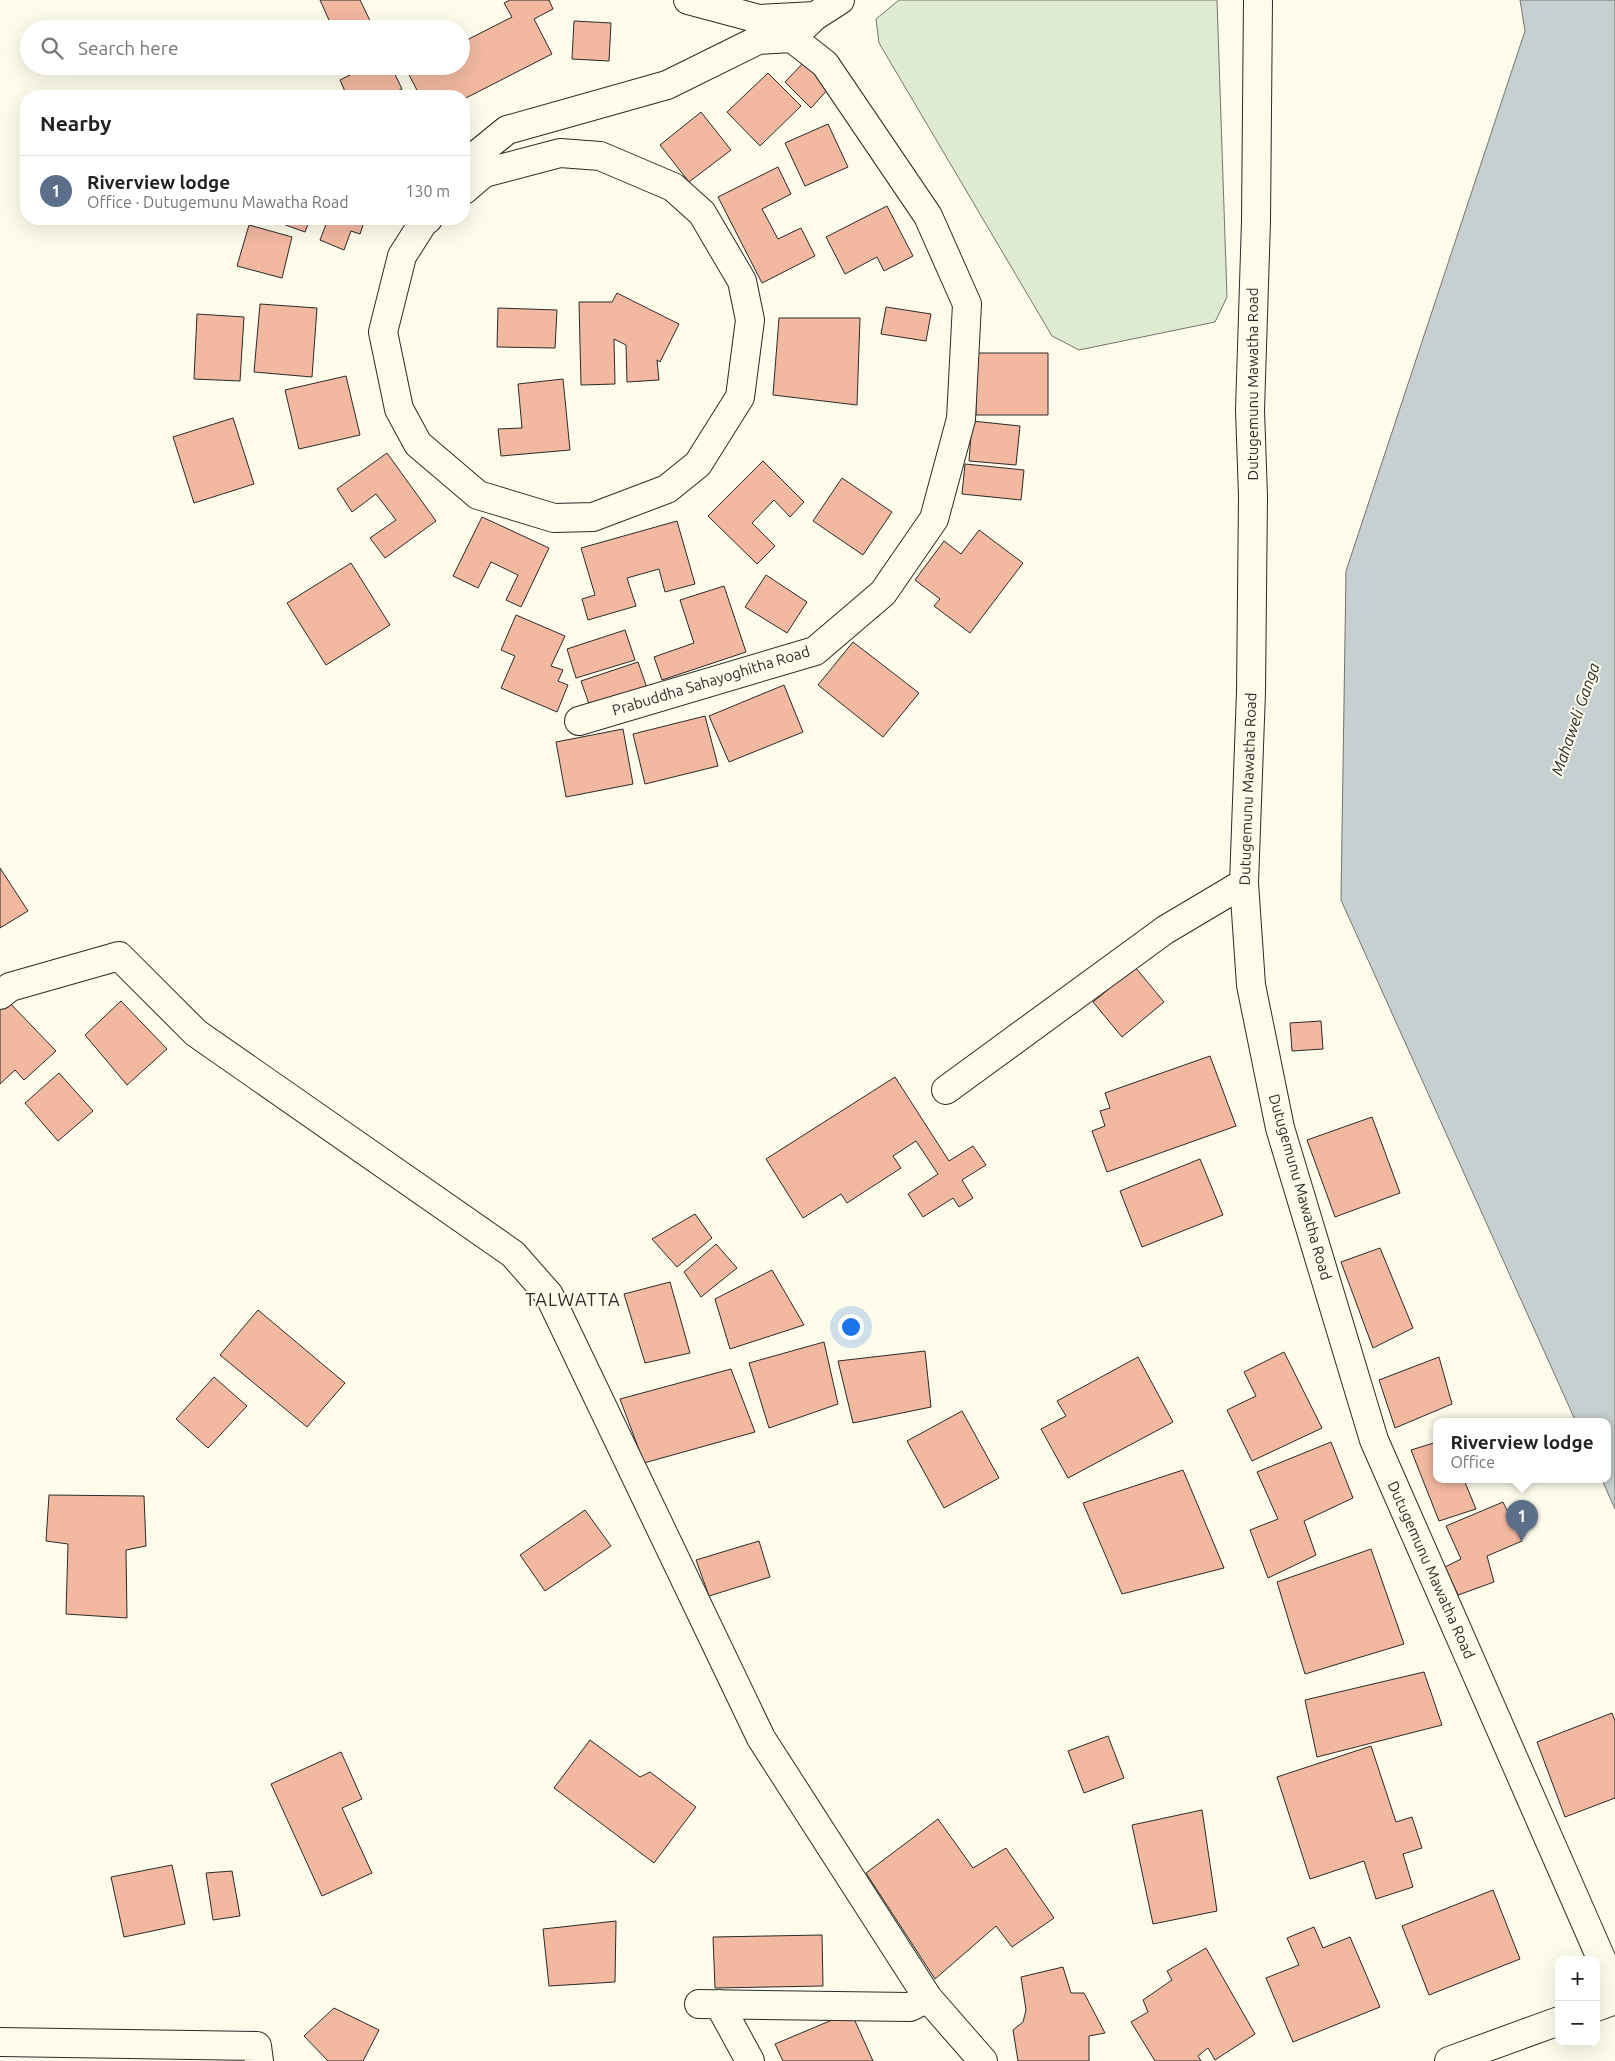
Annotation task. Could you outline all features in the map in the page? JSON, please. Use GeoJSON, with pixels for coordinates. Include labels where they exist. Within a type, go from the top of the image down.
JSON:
{"type":"FeatureCollection","features":[{"type":"Feature","properties":{"kind":"street"},"geometry":{"type":"LineString","coordinates":[[688,0],[759,19],[815,16]]}},
{"type":"Feature","properties":{"kind":"street"},"geometry":{"type":"LineString","coordinates":[[470,160],[507,130],[667,85],[758,40],[792,38],[815,16],[840,0]]}},
{"type":"Feature","properties":{"kind":"street","name":"Dutugemunu Mawatha Road"},"geometry":{"type":"LineString","coordinates":[[1258,0],[1255,240],[1250,410],[1253,496],[1251,692],[1244,883],[1251,985],[1280,1128],[1374,1440],[1615,1990]]}},
{"type":"Feature","properties":{"kind":"street","name":"Prabuddha Sahayoghitha Road"},"geometry":{"type":"LineString","coordinates":[[579,721],[815,651],[883,593],[934,519],[961,419],[967,304],[928,216],[825,64],[792,38]]}},
{"type":"Feature","properties":{"kind":"street"},"geometry":{"type":"LineString","coordinates":[[422,225],[402,256],[383,332],[399,410],[418,444],[478,496],[554,518],[593,516],[667,489],[698,464],[740,398],[750,320],[742,281],[702,213],[673,187],[600,156],[560,153],[484,173],[470,185]]}},
{"type":"Feature","properties":{"kind":"street"},"geometry":{"type":"LineString","coordinates":[[946,1090],[1165,930],[1244,883]]}},
{"type":"Feature","properties":{"kind":"street"},"geometry":{"type":"LineString","coordinates":[[0,995],[10,987],[119,956],[196,1032],[513,1254],[549,1295],[761,1738],[928,1998],[982,2061]]}},
{"type":"Feature","properties":{"kind":"street"},"geometry":{"type":"LineString","coordinates":[[750,2061],[709,2004],[910,2007],[928,1998]]}},
{"type":"Feature","properties":{"kind":"street"},"geometry":{"type":"LineString","coordinates":[[1600,2006],[1615,2000]]}},
{"type":"Feature","properties":{"kind":"street"},"geometry":{"type":"LineString","coordinates":[[1449,2061],[1555,2022]]}},
{"type":"Feature","properties":{"kind":"street"},"geometry":{"type":"LineString","coordinates":[[0,2042],[257,2046],[258,2061]]}},
{"type":"Feature","properties":{"kind":"green space"},"geometry":{"type":"Polygon","coordinates":[[[899,0],[1217,0],[1227,297],[1215,322],[1079,350],[1052,336],[879,43],[876,19],[899,0]]]}},
{"type":"Feature","properties":{"kind":"water","name":"Mahaweli Ganga"},"geometry":{"type":"Polygon","coordinates":[[[1520,0],[1615,0],[1615,1509],[1603,1483],[1611,1483],[1611,1418],[1574,1418],[1341,900],[1346,571],[1525,31],[1520,0]]]}},
{"type":"Feature","properties":{"kind":"building"},"geometry":{"type":"Polygon","coordinates":[[[320,0],[360,0],[370,20],[329,20],[320,0]]]}},
{"type":"Feature","properties":{"kind":"building"},"geometry":{"type":"Polygon","coordinates":[[[510,0],[549,0],[553,9],[534,19],[552,54],[470,96],[470,90],[417,90],[409,75],[470,75],[470,38],[512,17],[504,3],[510,0]]]}},
{"type":"Feature","properties":{"kind":"building"},"geometry":{"type":"Polygon","coordinates":[[[574,21],[611,23],[609,61],[572,59],[574,21]]]}},
{"type":"Feature","properties":{"kind":"building"},"geometry":{"type":"Polygon","coordinates":[[[804,62],[830,87],[811,108],[785,82],[804,62]]]}},
{"type":"Feature","properties":{"kind":"building"},"geometry":{"type":"Polygon","coordinates":[[[768,73],[801,106],[760,146],[727,112],[768,73]]]}},
{"type":"Feature","properties":{"kind":"building"},"geometry":{"type":"Polygon","coordinates":[[[350,75],[395,75],[402,89],[344,90],[340,80],[350,75]]]}},
{"type":"Feature","properties":{"kind":"building"},"geometry":{"type":"Polygon","coordinates":[[[701,112],[731,150],[689,182],[660,145],[701,112]]]}},
{"type":"Feature","properties":{"kind":"building"},"geometry":{"type":"Polygon","coordinates":[[[828,124],[848,167],[805,186],[785,143],[828,124]]]}},
{"type":"Feature","properties":{"kind":"building"},"geometry":{"type":"Polygon","coordinates":[[[778,167],[791,194],[762,209],[778,239],[801,228],[815,256],[762,283],[718,197],[778,167]]]}},
{"type":"Feature","properties":{"kind":"building"},"geometry":{"type":"Polygon","coordinates":[[[887,206],[913,256],[884,271],[877,257],[845,274],[826,237],[887,206]]]}},
{"type":"Feature","properties":{"kind":"building"},"geometry":{"type":"Polygon","coordinates":[[[249,225],[292,237],[282,278],[237,266],[249,225]]]}},
{"type":"Feature","properties":{"kind":"building"},"geometry":{"type":"Polygon","coordinates":[[[286,225],[308,225],[305,232],[286,225]]]}},
{"type":"Feature","properties":{"kind":"building"},"geometry":{"type":"Polygon","coordinates":[[[326,225],[363,225],[360,234],[351,231],[344,250],[320,240],[326,225]]]}},
{"type":"Feature","properties":{"kind":"building"},"geometry":{"type":"Polygon","coordinates":[[[617,293],[679,324],[660,362],[657,360],[659,380],[627,382],[626,345],[614,339],[615,384],[581,385],[579,302],[612,302],[617,293]]]}},
{"type":"Feature","properties":{"kind":"building"},"geometry":{"type":"Polygon","coordinates":[[[260,304],[317,308],[312,377],[254,372],[260,304]]]}},
{"type":"Feature","properties":{"kind":"building"},"geometry":{"type":"Polygon","coordinates":[[[886,307],[931,314],[926,341],[881,334],[886,307]]]}},
{"type":"Feature","properties":{"kind":"building"},"geometry":{"type":"Polygon","coordinates":[[[498,308],[557,310],[555,348],[497,347],[498,308]]]}},
{"type":"Feature","properties":{"kind":"building"},"geometry":{"type":"Polygon","coordinates":[[[197,314],[244,317],[240,381],[194,379],[197,314]]]}},
{"type":"Feature","properties":{"kind":"building"},"geometry":{"type":"Polygon","coordinates":[[[779,318],[860,318],[857,405],[773,395],[779,318]]]}},
{"type":"Feature","properties":{"kind":"building"},"geometry":{"type":"Polygon","coordinates":[[[976,353],[1048,353],[1048,415],[976,415],[976,353]]]}},
{"type":"Feature","properties":{"kind":"building"},"geometry":{"type":"Polygon","coordinates":[[[346,376],[360,435],[299,449],[285,390],[346,376]]]}},
{"type":"Feature","properties":{"kind":"building"},"geometry":{"type":"Polygon","coordinates":[[[563,379],[570,450],[501,456],[498,429],[522,428],[518,384],[563,379]]]}},
{"type":"Feature","properties":{"kind":"building"},"geometry":{"type":"Polygon","coordinates":[[[233,418],[254,484],[194,503],[173,437],[233,418]]]}},
{"type":"Feature","properties":{"kind":"building"},"geometry":{"type":"Polygon","coordinates":[[[972,421],[1020,426],[1016,465],[969,461],[972,421]]]}},
{"type":"Feature","properties":{"kind":"building"},"geometry":{"type":"Polygon","coordinates":[[[387,453],[436,521],[385,558],[370,538],[396,520],[376,494],[352,512],[337,489],[387,453]]]}},
{"type":"Feature","properties":{"kind":"building"},"geometry":{"type":"Polygon","coordinates":[[[763,461],[804,502],[790,517],[774,500],[752,523],[775,546],[757,564],[708,516],[763,461]]]}},
{"type":"Feature","properties":{"kind":"building"},"geometry":{"type":"Polygon","coordinates":[[[965,464],[1024,470],[1021,500],[962,494],[965,464]]]}},
{"type":"Feature","properties":{"kind":"building"},"geometry":{"type":"Polygon","coordinates":[[[842,478],[892,512],[863,555],[813,521],[842,478]]]}},
{"type":"Feature","properties":{"kind":"building"},"geometry":{"type":"Polygon","coordinates":[[[482,517],[549,548],[521,607],[506,600],[518,575],[491,562],[478,588],[453,576],[482,517]]]}},
{"type":"Feature","properties":{"kind":"building"},"geometry":{"type":"Polygon","coordinates":[[[677,521],[695,584],[665,592],[659,569],[627,578],[636,606],[588,620],[582,599],[595,595],[581,548],[677,521]]]}},
{"type":"Feature","properties":{"kind":"building"},"geometry":{"type":"Polygon","coordinates":[[[979,530],[1023,563],[970,633],[934,606],[940,599],[915,580],[944,541],[961,554],[979,530]]]}},
{"type":"Feature","properties":{"kind":"building"},"geometry":{"type":"Polygon","coordinates":[[[351,563],[390,625],[326,665],[287,603],[351,563]]]}},
{"type":"Feature","properties":{"kind":"building"},"geometry":{"type":"Polygon","coordinates":[[[766,575],[807,602],[787,633],[745,607],[766,575]]]}},
{"type":"Feature","properties":{"kind":"building"},"geometry":{"type":"Polygon","coordinates":[[[724,586],[746,652],[662,680],[654,657],[694,643],[680,600],[724,586]]]}},
{"type":"Feature","properties":{"kind":"building"},"geometry":{"type":"Polygon","coordinates":[[[516,615],[565,636],[551,666],[563,670],[558,681],[568,685],[557,712],[501,688],[515,656],[501,650],[516,615]]]}},
{"type":"Feature","properties":{"kind":"building"},"geometry":{"type":"Polygon","coordinates":[[[625,630],[635,660],[576,678],[567,649],[625,630]]]}},
{"type":"Feature","properties":{"kind":"building"},"geometry":{"type":"Polygon","coordinates":[[[853,642],[919,693],[883,737],[818,685],[853,642]]]}},
{"type":"Feature","properties":{"kind":"building"},"geometry":{"type":"Polygon","coordinates":[[[638,662],[647,688],[590,707],[581,681],[638,662]]]}},
{"type":"Feature","properties":{"kind":"building"},"geometry":{"type":"Polygon","coordinates":[[[784,685],[803,732],[729,762],[709,716],[784,685]]]}},
{"type":"Feature","properties":{"kind":"building"},"geometry":{"type":"Polygon","coordinates":[[[705,716],[718,766],[645,784],[633,734],[705,716]]]}},
{"type":"Feature","properties":{"kind":"building"},"geometry":{"type":"Polygon","coordinates":[[[623,729],[633,784],[566,797],[556,742],[623,729]]]}},
{"type":"Feature","properties":{"kind":"building"},"geometry":{"type":"Polygon","coordinates":[[[0,868],[28,911],[0,928],[0,868]]]}},
{"type":"Feature","properties":{"kind":"building"},"geometry":{"type":"Polygon","coordinates":[[[1135,967],[1164,1002],[1122,1037],[1093,1002],[1135,967]]]}},
{"type":"Feature","properties":{"kind":"building"},"geometry":{"type":"Polygon","coordinates":[[[5,998],[56,1051],[24,1080],[15,1070],[0,1084],[0,1003],[5,998]]]}},
{"type":"Feature","properties":{"kind":"building"},"geometry":{"type":"Polygon","coordinates":[[[121,1001],[167,1049],[127,1085],[85,1035],[121,1001]]]}},
{"type":"Feature","properties":{"kind":"building"},"geometry":{"type":"Polygon","coordinates":[[[1321,1021],[1323,1049],[1292,1051],[1290,1023],[1321,1021]]]}},
{"type":"Feature","properties":{"kind":"building"},"geometry":{"type":"Polygon","coordinates":[[[1210,1056],[1236,1126],[1107,1172],[1092,1131],[1105,1126],[1100,1111],[1110,1108],[1105,1093],[1210,1056]]]}},
{"type":"Feature","properties":{"kind":"building"},"geometry":{"type":"Polygon","coordinates":[[[59,1073],[93,1111],[58,1141],[25,1103],[59,1073]]]}},
{"type":"Feature","properties":{"kind":"building"},"geometry":{"type":"Polygon","coordinates":[[[895,1077],[949,1161],[973,1146],[986,1165],[962,1180],[973,1198],[959,1207],[953,1198],[923,1217],[908,1194],[938,1174],[916,1141],[893,1156],[901,1168],[847,1203],[841,1194],[803,1218],[766,1159],[895,1077]]]}},
{"type":"Feature","properties":{"kind":"building"},"geometry":{"type":"Polygon","coordinates":[[[1372,1117],[1400,1193],[1335,1217],[1307,1140],[1372,1117]]]}},
{"type":"Feature","properties":{"kind":"building"},"geometry":{"type":"Polygon","coordinates":[[[1200,1159],[1223,1215],[1142,1247],[1120,1191],[1200,1159]]]}},
{"type":"Feature","properties":{"kind":"building"},"geometry":{"type":"Polygon","coordinates":[[[695,1214],[712,1238],[677,1267],[652,1239],[695,1214]]]}},
{"type":"Feature","properties":{"kind":"building"},"geometry":{"type":"Polygon","coordinates":[[[716,1244],[737,1268],[701,1297],[684,1272],[716,1244]]]}},
{"type":"Feature","properties":{"kind":"building"},"geometry":{"type":"Polygon","coordinates":[[[1380,1248],[1413,1328],[1373,1348],[1341,1262],[1380,1248]]]}},
{"type":"Feature","properties":{"kind":"building"},"geometry":{"type":"Polygon","coordinates":[[[772,1270],[804,1325],[730,1349],[715,1299],[772,1270]]]}},
{"type":"Feature","properties":{"kind":"building"},"geometry":{"type":"Polygon","coordinates":[[[670,1282],[690,1353],[645,1363],[624,1294],[670,1282]]]}},
{"type":"Feature","properties":{"kind":"building"},"geometry":{"type":"Polygon","coordinates":[[[258,1310],[345,1383],[307,1427],[220,1355],[258,1310]]]}},
{"type":"Feature","properties":{"kind":"building"},"geometry":{"type":"Polygon","coordinates":[[[824,1342],[838,1404],[769,1428],[749,1363],[824,1342]]]}},
{"type":"Feature","properties":{"kind":"building"},"geometry":{"type":"Polygon","coordinates":[[[925,1351],[931,1407],[853,1423],[838,1361],[925,1351]]]}},
{"type":"Feature","properties":{"kind":"building"},"geometry":{"type":"Polygon","coordinates":[[[1284,1352],[1322,1428],[1252,1461],[1227,1410],[1256,1396],[1244,1372],[1284,1352]]]}},
{"type":"Feature","properties":{"kind":"building"},"geometry":{"type":"Polygon","coordinates":[[[1138,1357],[1173,1422],[1068,1478],[1041,1429],[1066,1416],[1057,1401],[1138,1357]]]}},
{"type":"Feature","properties":{"kind":"building"},"geometry":{"type":"Polygon","coordinates":[[[1439,1357],[1452,1404],[1395,1428],[1379,1380],[1439,1357]]]}},
{"type":"Feature","properties":{"kind":"building"},"geometry":{"type":"Polygon","coordinates":[[[731,1369],[755,1432],[644,1463],[620,1399],[731,1369]]]}},
{"type":"Feature","properties":{"kind":"building"},"geometry":{"type":"Polygon","coordinates":[[[214,1377],[247,1406],[208,1448],[176,1419],[214,1377]]]}},
{"type":"Feature","properties":{"kind":"building"},"geometry":{"type":"Polygon","coordinates":[[[962,1411],[999,1478],[944,1508],[907,1441],[962,1411]]]}},
{"type":"Feature","properties":{"kind":"building"},"geometry":{"type":"Polygon","coordinates":[[[1331,1442],[1353,1498],[1304,1521],[1316,1555],[1268,1578],[1250,1530],[1278,1519],[1257,1472],[1331,1442]]]}},
{"type":"Feature","properties":{"kind":"building"},"geometry":{"type":"Polygon","coordinates":[[[1433,1443],[1433,1483],[1465,1483],[1476,1509],[1439,1521],[1411,1450],[1433,1443]]]}},
{"type":"Feature","properties":{"kind":"building"},"geometry":{"type":"Polygon","coordinates":[[[1183,1470],[1224,1568],[1122,1594],[1083,1503],[1183,1470]]]}},
{"type":"Feature","properties":{"kind":"building"},"geometry":{"type":"Polygon","coordinates":[[[49,1495],[144,1496],[146,1546],[126,1550],[127,1618],[66,1614],[68,1544],[46,1541],[49,1495]]]}},
{"type":"Feature","properties":{"kind":"building"},"geometry":{"type":"Polygon","coordinates":[[[1503,1502],[1522,1541],[1487,1556],[1494,1582],[1458,1595],[1445,1567],[1461,1559],[1446,1526],[1503,1502]]]}},
{"type":"Feature","properties":{"kind":"building"},"geometry":{"type":"Polygon","coordinates":[[[585,1510],[611,1546],[545,1591],[520,1555],[585,1510]]]}},
{"type":"Feature","properties":{"kind":"building"},"geometry":{"type":"Polygon","coordinates":[[[759,1541],[770,1577],[709,1596],[696,1560],[759,1541]]]}},
{"type":"Feature","properties":{"kind":"building"},"geometry":{"type":"Polygon","coordinates":[[[1371,1549],[1404,1644],[1305,1674],[1277,1582],[1371,1549]]]}},
{"type":"Feature","properties":{"kind":"building"},"geometry":{"type":"Polygon","coordinates":[[[1424,1672],[1442,1725],[1317,1757],[1305,1700],[1424,1672]]]}},
{"type":"Feature","properties":{"kind":"building"},"geometry":{"type":"Polygon","coordinates":[[[1612,1713],[1615,1721],[1615,1798],[1565,1817],[1537,1742],[1612,1713]]]}},
{"type":"Feature","properties":{"kind":"building"},"geometry":{"type":"Polygon","coordinates":[[[1108,1736],[1124,1778],[1084,1793],[1068,1751],[1108,1736]]]}},
{"type":"Feature","properties":{"kind":"building"},"geometry":{"type":"Polygon","coordinates":[[[590,1740],[640,1777],[650,1772],[696,1807],[654,1863],[554,1788],[590,1740]]]}},
{"type":"Feature","properties":{"kind":"building"},"geometry":{"type":"Polygon","coordinates":[[[1371,1746],[1396,1822],[1412,1817],[1422,1848],[1403,1854],[1413,1887],[1376,1899],[1364,1861],[1310,1879],[1277,1777],[1371,1746]]]}},
{"type":"Feature","properties":{"kind":"building"},"geometry":{"type":"Polygon","coordinates":[[[341,1752],[362,1799],[342,1808],[372,1873],[322,1896],[271,1784],[341,1752]]]}},
{"type":"Feature","properties":{"kind":"building"},"geometry":{"type":"Polygon","coordinates":[[[1202,1810],[1217,1911],[1153,1924],[1132,1825],[1202,1810]]]}},
{"type":"Feature","properties":{"kind":"building"},"geometry":{"type":"Polygon","coordinates":[[[938,1819],[973,1868],[1006,1848],[1054,1918],[1012,1947],[996,1926],[935,1979],[866,1873],[938,1819]]]}},
{"type":"Feature","properties":{"kind":"building"},"geometry":{"type":"Polygon","coordinates":[[[172,1865],[185,1924],[124,1937],[111,1877],[172,1865]]]}},
{"type":"Feature","properties":{"kind":"building"},"geometry":{"type":"Polygon","coordinates":[[[232,1871],[240,1916],[213,1920],[206,1873],[232,1871]]]}},
{"type":"Feature","properties":{"kind":"building"},"geometry":{"type":"Polygon","coordinates":[[[1493,1890],[1520,1959],[1429,1995],[1402,1926],[1493,1890]]]}},
{"type":"Feature","properties":{"kind":"building"},"geometry":{"type":"Polygon","coordinates":[[[616,1921],[615,1982],[549,1986],[543,1929],[616,1921]]]}},
{"type":"Feature","properties":{"kind":"building"},"geometry":{"type":"Polygon","coordinates":[[[1314,1927],[1323,1948],[1350,1937],[1380,2007],[1293,2042],[1266,1978],[1299,1965],[1287,1938],[1314,1927]]]}},
{"type":"Feature","properties":{"kind":"building"},"geometry":{"type":"Polygon","coordinates":[[[822,1935],[823,1986],[715,1988],[713,1937],[822,1935]]]}},
{"type":"Feature","properties":{"kind":"building"},"geometry":{"type":"Polygon","coordinates":[[[1206,1948],[1255,2034],[1215,2060],[1208,2048],[1198,2056],[1201,2061],[1155,2061],[1131,2022],[1148,2012],[1143,2000],[1172,1980],[1167,1971],[1206,1948]]]}},
{"type":"Feature","properties":{"kind":"building"},"geometry":{"type":"Polygon","coordinates":[[[1063,1967],[1071,1993],[1084,1993],[1105,2033],[1089,2036],[1089,2061],[1018,2061],[1013,2030],[1023,2022],[1026,2010],[1021,1977],[1063,1967]]]}},
{"type":"Feature","properties":{"kind":"building"},"geometry":{"type":"Polygon","coordinates":[[[334,2008],[379,2030],[363,2061],[328,2061],[304,2036],[334,2008]]]}},
{"type":"Feature","properties":{"kind":"building"},"geometry":{"type":"Polygon","coordinates":[[[851,2012],[873,2061],[783,2061],[775,2044],[851,2012]]]}},
{"type":"Feature","properties":{"kind":"place","name":"Riverview lodge"},"geometry":{"type":"Point","coordinates":[1522,1541]}},
{"type":"Feature","properties":{"kind":"district","name":"TALWATTA"},"geometry":{"type":"Point","coordinates":[573,1300]}}]}
